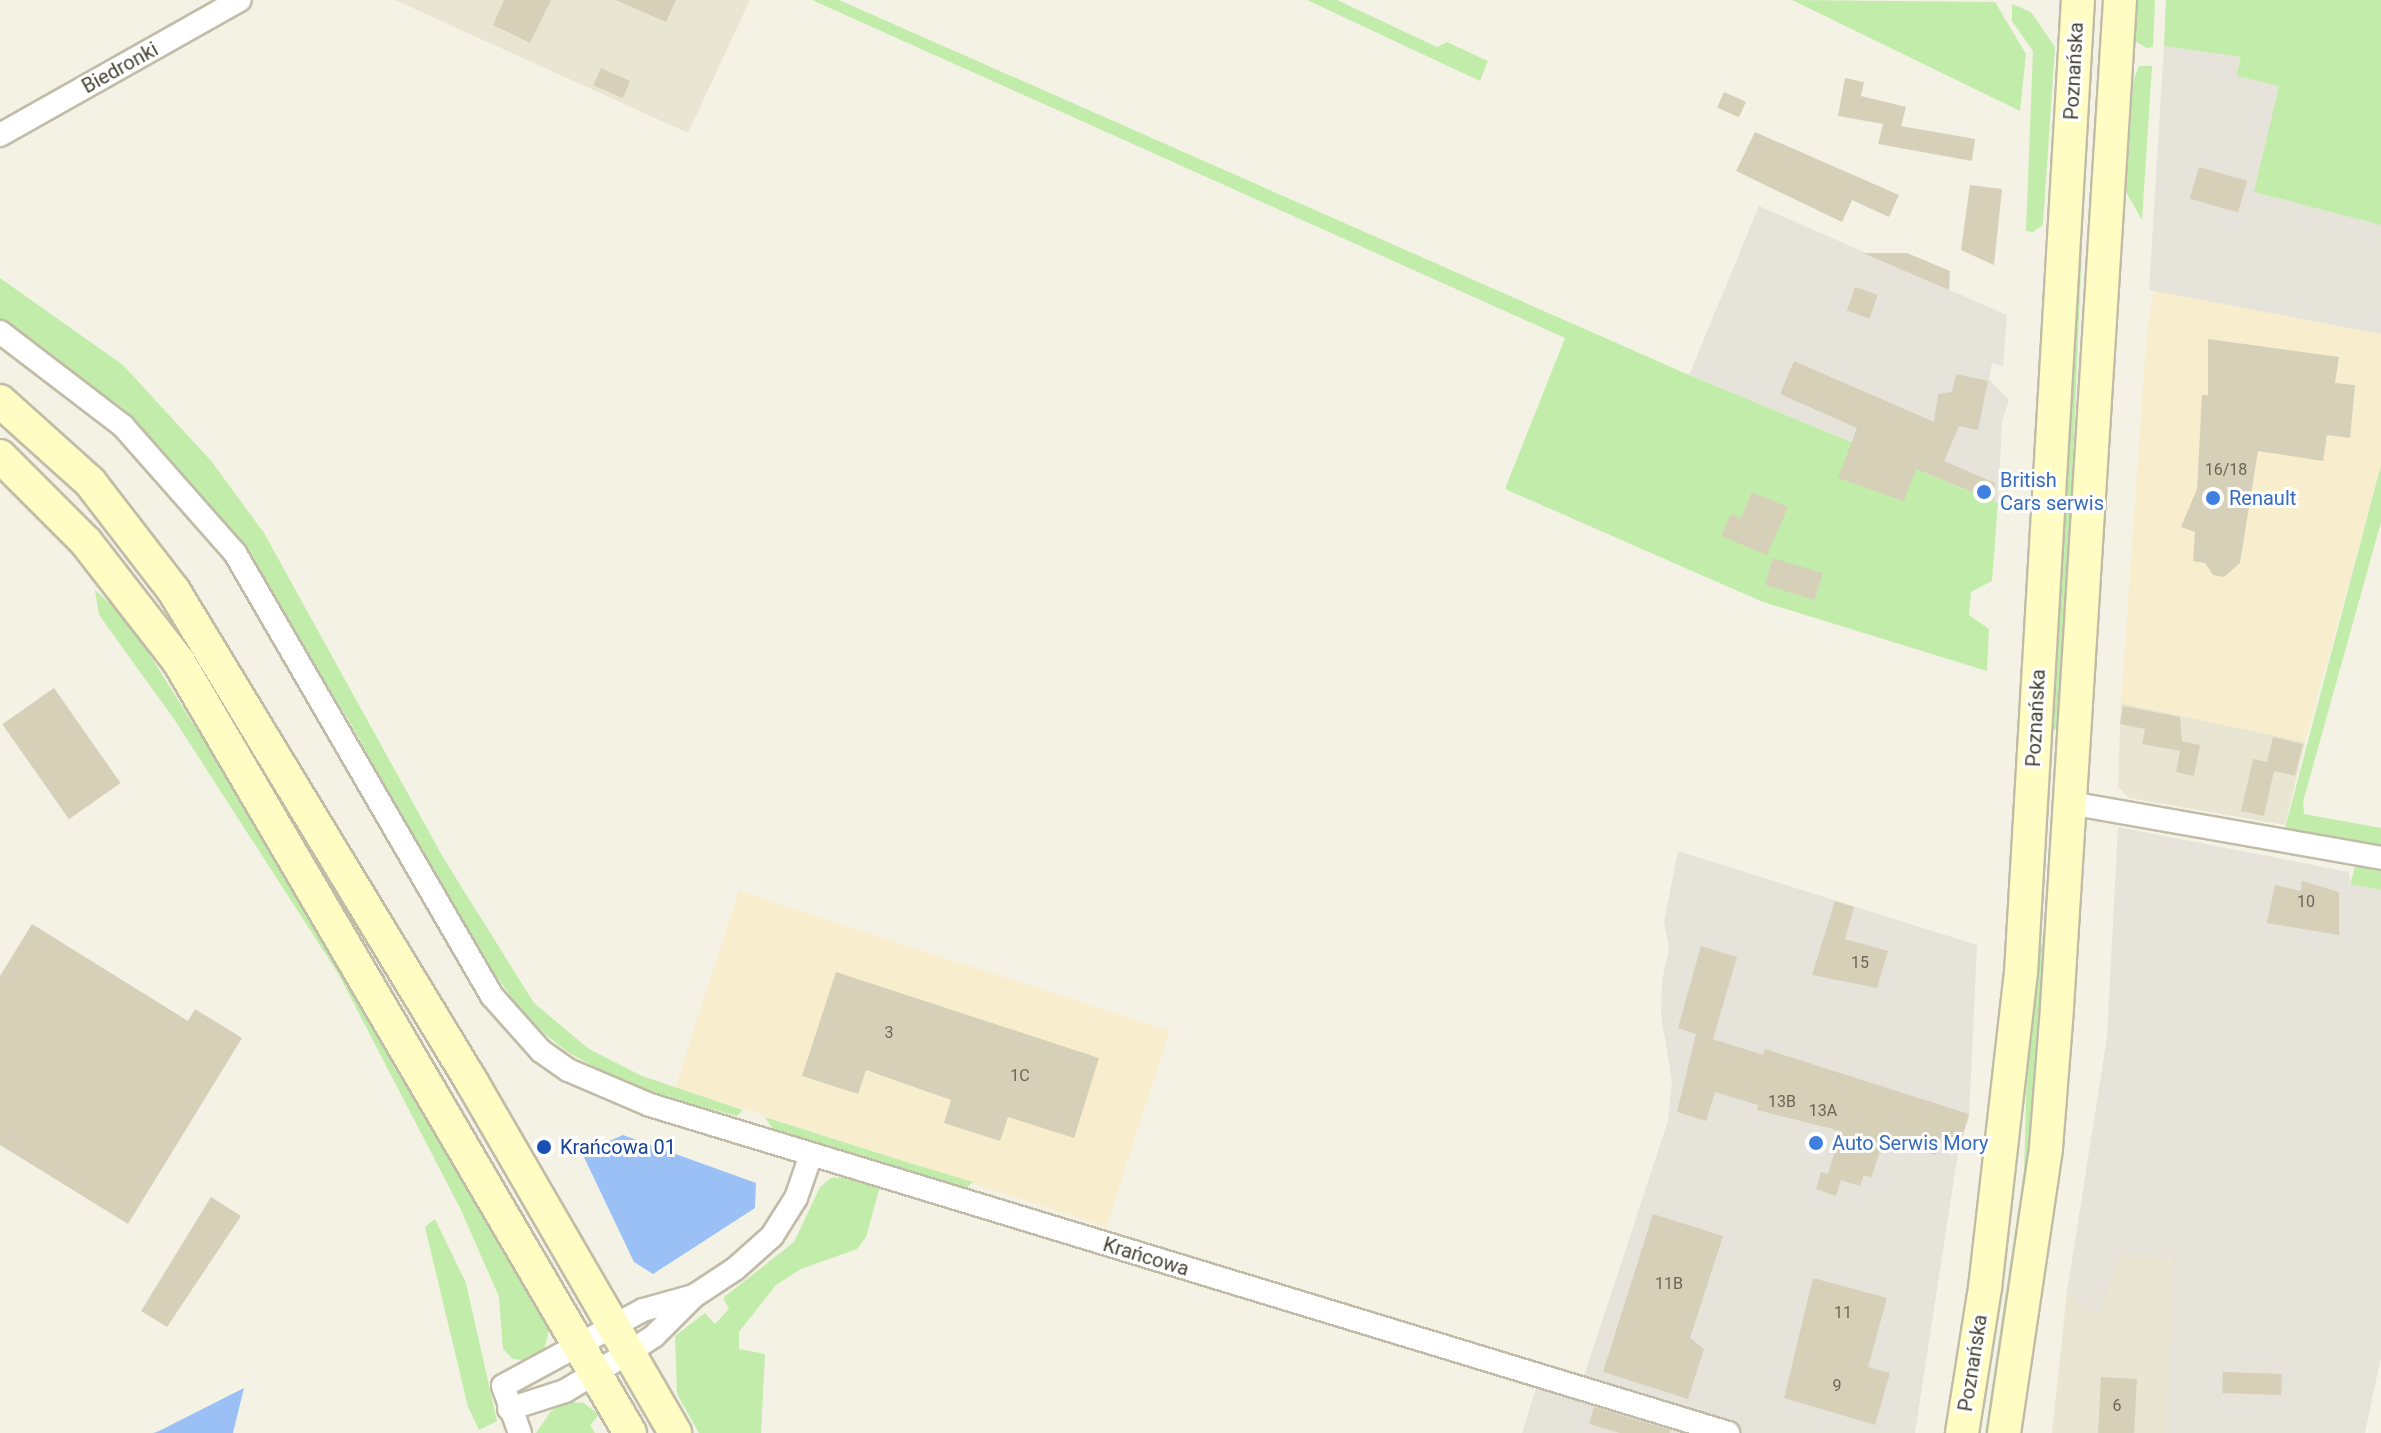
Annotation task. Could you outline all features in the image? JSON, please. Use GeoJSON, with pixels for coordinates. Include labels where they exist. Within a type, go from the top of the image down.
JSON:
{"type":"FeatureCollection","features":[{"type":"Feature","properties":{"kind":"main road","name":"Poznańska"},"geometry":{"type":"LineString","coordinates":[[1962,1433],[1985,1288],[2021,973],[2078,0]]}},
{"type":"Feature","properties":{"kind":"main road","name":"Poznańska"},"geometry":{"type":"LineString","coordinates":[[2004,1433],[2046,1148],[2120,0]]}},
{"type":"Feature","properties":{"kind":"main road"},"geometry":{"type":"LineString","coordinates":[[0,401],[90,482],[174,591],[614,1324],[675,1433]]}},
{"type":"Feature","properties":{"kind":"main road"},"geometry":{"type":"LineString","coordinates":[[0,456],[86,542],[179,662],[576,1346],[630,1433]]}},
{"type":"Feature","properties":{"kind":"street","name":"Biedronki"},"geometry":{"type":"LineString","coordinates":[[0,135],[240,0]]}},
{"type":"Feature","properties":{"kind":"street","name":"Krańcowa"},"geometry":{"type":"LineString","coordinates":[[0,332],[123,426],[235,553],[492,996],[541,1051],[568,1070],[650,1105],[1728,1433]]}},
{"type":"Feature","properties":{"kind":"street"},"geometry":{"type":"LineString","coordinates":[[2070,803],[2381,858]]}},
{"type":"Feature","properties":{"kind":"street"},"geometry":{"type":"LineString","coordinates":[[509,1409],[555,1395],[628,1353],[694,1296],[772,1236],[796,1198],[811,1155]]}},
{"type":"Feature","properties":{"kind":"street"},"geometry":{"type":"LineString","coordinates":[[520,1433],[503,1386],[614,1324],[666,1301],[694,1296]]}},
{"type":"Feature","properties":{"kind":"shaded area"},"geometry":{"type":"Polygon","coordinates":[[[395,0],[750,0],[688,133],[395,0]]]}},
{"type":"Feature","properties":{"kind":"shaded area"},"geometry":{"type":"Polygon","coordinates":[[[2164,46],[2241,57],[2237,76],[2279,86],[2255,192],[2381,225],[2381,334],[2149,290],[2164,46]]]}},
{"type":"Feature","properties":{"kind":"shaded area"},"geometry":{"type":"Polygon","coordinates":[[[1759,206],[2007,315],[2003,366],[1992,363],[1989,379],[2009,400],[2002,421],[1998,503],[1689,375],[1759,206]]]}},
{"type":"Feature","properties":{"kind":"shaded area"},"geometry":{"type":"Polygon","coordinates":[[[2154,290],[2381,334],[2381,465],[2305,742],[2121,703],[2147,329],[2154,290]]]}},
{"type":"Feature","properties":{"kind":"shaded area"},"geometry":{"type":"Polygon","coordinates":[[[2121,703],[2305,742],[2285,825],[2129,798],[2118,787],[2121,703]]]}},
{"type":"Feature","properties":{"kind":"shaded area"},"geometry":{"type":"Polygon","coordinates":[[[2118,827],[2349,872],[2350,884],[2381,890],[2381,1357],[2365,1433],[2167,1433],[2174,1258],[2120,1254],[2098,1314],[2067,1292],[2107,1037],[2118,827]]]}},
{"type":"Feature","properties":{"kind":"shaded area"},"geometry":{"type":"Polygon","coordinates":[[[1678,851],[1977,945],[1969,1118],[1959,1146],[1915,1433],[1522,1433],[1537,1385],[1577,1397],[1668,1121],[1672,1081],[1661,1015],[1662,981],[1669,948],[1664,922],[1678,851]]]}},
{"type":"Feature","properties":{"kind":"shaded area"},"geometry":{"type":"Polygon","coordinates":[[[739,891],[1170,1031],[1106,1227],[675,1087],[739,891]]]}},
{"type":"Feature","properties":{"kind":"shaded area"},"geometry":{"type":"Polygon","coordinates":[[[2120,1254],[2175,1258],[2167,1433],[2052,1433],[2067,1292],[2097,1313],[2120,1254]]]}},
{"type":"Feature","properties":{"kind":"green space"},"geometry":{"type":"Polygon","coordinates":[[[812,0],[839,0],[1689,375],[1998,503],[1992,581],[1971,592],[1969,615],[1989,629],[1987,671],[1763,602],[1505,489],[1565,338],[812,0]]]}},
{"type":"Feature","properties":{"kind":"green space"},"geometry":{"type":"Polygon","coordinates":[[[1307,0],[1337,0],[1437,47],[1447,42],[1488,61],[1480,81],[1307,0]]]}},
{"type":"Feature","properties":{"kind":"green space"},"geometry":{"type":"Polygon","coordinates":[[[1792,0],[1995,2],[2026,54],[2020,111],[1792,0]]]}},
{"type":"Feature","properties":{"kind":"green space"},"geometry":{"type":"Polygon","coordinates":[[[2138,0],[2155,0],[2153,47],[2147,48],[2134,41],[2138,0]]]}},
{"type":"Feature","properties":{"kind":"green space"},"geometry":{"type":"Polygon","coordinates":[[[2166,0],[2381,0],[2381,225],[2254,192],[2279,86],[2236,76],[2241,57],[2164,46],[2166,0]]]}},
{"type":"Feature","properties":{"kind":"green space"},"geometry":{"type":"Polygon","coordinates":[[[2012,4],[2031,12],[2055,47],[2043,225],[2033,232],[2026,231],[2033,51],[2012,21],[2012,4]]]}},
{"type":"Feature","properties":{"kind":"green space"},"geometry":{"type":"Polygon","coordinates":[[[2091,27],[2062,729],[2046,730],[2091,27]]]}},
{"type":"Feature","properties":{"kind":"green space"},"geometry":{"type":"Polygon","coordinates":[[[2139,66],[2152,66],[2142,220],[2126,192],[2133,82],[2139,66]]]}},
{"type":"Feature","properties":{"kind":"green space"},"geometry":{"type":"Polygon","coordinates":[[[0,278],[123,365],[212,462],[264,533],[444,859],[534,1003],[589,1049],[642,1076],[743,1110],[737,1116],[660,1096],[612,1077],[566,1051],[528,1020],[475,947],[352,726],[243,546],[123,408],[0,323],[0,278]]]}},
{"type":"Feature","properties":{"kind":"green space"},"geometry":{"type":"Polygon","coordinates":[[[2381,465],[2381,522],[2303,802],[2304,814],[2381,828],[2381,848],[2285,828],[2381,465]]]}},
{"type":"Feature","properties":{"kind":"green space"},"geometry":{"type":"Polygon","coordinates":[[[95,590],[128,620],[293,883],[551,1322],[544,1350],[530,1361],[513,1359],[503,1349],[499,1297],[461,1210],[339,975],[174,719],[99,615],[95,590]]]}},
{"type":"Feature","properties":{"kind":"green space"},"geometry":{"type":"Polygon","coordinates":[[[2356,863],[2381,868],[2381,890],[2350,884],[2356,863]]]}},
{"type":"Feature","properties":{"kind":"green space"},"geometry":{"type":"Polygon","coordinates":[[[2043,935],[2047,937],[2032,1158],[1991,1433],[1985,1433],[2024,1170],[2028,1035],[2043,935]]]}},
{"type":"Feature","properties":{"kind":"green space"},"geometry":{"type":"Polygon","coordinates":[[[765,1117],[973,1182],[964,1190],[774,1131],[765,1117]]]}},
{"type":"Feature","properties":{"kind":"green space"},"geometry":{"type":"Polygon","coordinates":[[[848,1177],[880,1186],[866,1237],[857,1249],[801,1269],[776,1285],[739,1332],[739,1349],[765,1354],[761,1433],[699,1433],[677,1394],[675,1336],[705,1313],[715,1324],[729,1309],[723,1298],[794,1242],[820,1187],[831,1178],[848,1177]]]}},
{"type":"Feature","properties":{"kind":"green space"},"geometry":{"type":"Polygon","coordinates":[[[435,1219],[466,1283],[497,1421],[479,1430],[468,1407],[425,1227],[435,1219]]]}},
{"type":"Feature","properties":{"kind":"green space"},"geometry":{"type":"Polygon","coordinates":[[[568,1402],[584,1403],[599,1415],[590,1425],[595,1433],[536,1433],[551,1411],[568,1402]]]}},
{"type":"Feature","properties":{"kind":"water"},"geometry":{"type":"Polygon","coordinates":[[[623,1135],[756,1183],[755,1208],[653,1274],[634,1262],[582,1153],[623,1135]]]}},
{"type":"Feature","properties":{"kind":"water"},"geometry":{"type":"Polygon","coordinates":[[[244,1388],[233,1433],[153,1433],[157,1432],[244,1388]]]}},
{"type":"Feature","properties":{"kind":"building"},"geometry":{"type":"Polygon","coordinates":[[[504,0],[551,0],[530,43],[493,25],[504,0]]]}},
{"type":"Feature","properties":{"kind":"building"},"geometry":{"type":"Polygon","coordinates":[[[616,0],[676,0],[666,22],[616,0]]]}},
{"type":"Feature","properties":{"kind":"building"},"geometry":{"type":"Polygon","coordinates":[[[601,68],[630,81],[623,98],[593,85],[601,68]]]}},
{"type":"Feature","properties":{"kind":"building"},"geometry":{"type":"Polygon","coordinates":[[[1845,78],[1864,82],[1861,96],[1906,107],[1901,126],[1975,139],[1972,161],[1878,144],[1883,124],[1838,116],[1845,78]]]}},
{"type":"Feature","properties":{"kind":"building"},"geometry":{"type":"Polygon","coordinates":[[[1724,92],[1746,102],[1739,117],[1717,108],[1724,92]]]}},
{"type":"Feature","properties":{"kind":"building"},"geometry":{"type":"Polygon","coordinates":[[[1755,132],[1899,195],[1889,217],[1852,200],[1842,222],[1736,171],[1755,132]]]}},
{"type":"Feature","properties":{"kind":"building"},"geometry":{"type":"Polygon","coordinates":[[[2199,167],[2247,181],[2238,213],[2190,199],[2199,167]]]}},
{"type":"Feature","properties":{"kind":"building"},"geometry":{"type":"Polygon","coordinates":[[[1970,185],[2002,189],[1994,265],[1961,250],[1970,185]]]}},
{"type":"Feature","properties":{"kind":"building"},"geometry":{"type":"Polygon","coordinates":[[[1863,253],[1907,253],[1950,271],[1949,290],[1863,253]]]}},
{"type":"Feature","properties":{"kind":"building"},"geometry":{"type":"Polygon","coordinates":[[[1855,287],[1878,295],[1870,318],[1847,311],[1855,287]]]}},
{"type":"Feature","properties":{"kind":"building"},"geometry":{"type":"Polygon","coordinates":[[[2208,339],[2339,357],[2335,383],[2355,385],[2350,438],[2327,435],[2323,461],[2258,451],[2240,563],[2224,577],[2213,575],[2205,563],[2193,561],[2195,532],[2181,527],[2197,489],[2202,395],[2208,395],[2208,339]]]}},
{"type":"Feature","properties":{"kind":"building"},"geometry":{"type":"Polygon","coordinates":[[[1794,361],[1934,422],[1938,394],[1952,392],[1956,374],[1988,381],[1978,430],[1959,426],[1944,461],[1995,483],[1994,501],[1916,469],[1904,501],[1838,478],[1857,428],[1780,394],[1794,361]]]}},
{"type":"Feature","properties":{"kind":"building"},"geometry":{"type":"Polygon","coordinates":[[[1752,492],[1788,507],[1767,555],[1721,536],[1731,514],[1741,518],[1752,492]]]}},
{"type":"Feature","properties":{"kind":"building"},"geometry":{"type":"Polygon","coordinates":[[[1773,558],[1823,573],[1815,600],[1765,585],[1773,558]]]}},
{"type":"Feature","properties":{"kind":"building"},"geometry":{"type":"Polygon","coordinates":[[[54,688],[121,783],[69,819],[2,724],[54,688]]]}},
{"type":"Feature","properties":{"kind":"building"},"geometry":{"type":"Polygon","coordinates":[[[2123,706],[2180,717],[2182,741],[2200,745],[2194,776],[2176,772],[2180,751],[2142,744],[2145,729],[2120,724],[2123,706]]]}},
{"type":"Feature","properties":{"kind":"building"},"geometry":{"type":"Polygon","coordinates":[[[2273,737],[2303,744],[2295,776],[2274,771],[2264,816],[2241,811],[2253,759],[2267,762],[2273,737]]]}},
{"type":"Feature","properties":{"kind":"building"},"geometry":{"type":"Polygon","coordinates":[[[2302,881],[2339,892],[2339,935],[2267,923],[2275,885],[2301,891],[2302,881]]]}},
{"type":"Feature","properties":{"kind":"building"},"geometry":{"type":"Polygon","coordinates":[[[1835,901],[1854,907],[1845,939],[1888,951],[1877,988],[1812,975],[1835,901]]]}},
{"type":"Feature","properties":{"kind":"building"},"geometry":{"type":"Polygon","coordinates":[[[32,924],[188,1021],[195,1009],[242,1038],[128,1224],[0,1145],[0,976],[32,924]]]}},
{"type":"Feature","properties":{"kind":"building"},"geometry":{"type":"Polygon","coordinates":[[[1701,946],[1737,957],[1713,1039],[1763,1055],[1765,1049],[1969,1114],[1961,1141],[1942,1135],[1935,1155],[1884,1139],[1871,1178],[1864,1175],[1860,1186],[1841,1180],[1836,1196],[1816,1189],[1821,1172],[1828,1174],[1841,1131],[1757,1110],[1758,1105],[1715,1092],[1706,1121],[1677,1112],[1696,1034],[1678,1028],[1701,946]]]}},
{"type":"Feature","properties":{"kind":"building"},"geometry":{"type":"Polygon","coordinates":[[[836,972],[1099,1058],[1074,1138],[1008,1117],[1000,1141],[944,1123],[951,1100],[866,1070],[858,1094],[802,1076],[836,972]]]}},
{"type":"Feature","properties":{"kind":"building"},"geometry":{"type":"Polygon","coordinates":[[[211,1197],[241,1216],[167,1327],[141,1311],[211,1197]]]}},
{"type":"Feature","properties":{"kind":"building"},"geometry":{"type":"Polygon","coordinates":[[[1653,1214],[1723,1236],[1690,1338],[1704,1349],[1688,1399],[1603,1372],[1653,1214]]]}},
{"type":"Feature","properties":{"kind":"building"},"geometry":{"type":"Polygon","coordinates":[[[1813,1278],[1887,1298],[1868,1367],[1890,1373],[1875,1425],[1784,1398],[1813,1278]]]}},
{"type":"Feature","properties":{"kind":"building"},"geometry":{"type":"Polygon","coordinates":[[[2223,1372],[2282,1374],[2281,1395],[2222,1393],[2223,1372]]]}},
{"type":"Feature","properties":{"kind":"building"},"geometry":{"type":"Polygon","coordinates":[[[2101,1377],[2137,1379],[2134,1433],[2098,1433],[2101,1377]]]}},
{"type":"Feature","properties":{"kind":"building"},"geometry":{"type":"Polygon","coordinates":[[[1594,1407],[1670,1430],[1670,1433],[1620,1433],[1589,1424],[1594,1407]]]}},
{"type":"Feature","properties":{"kind":"place","name":"British Cars serwis"},"geometry":{"type":"Point","coordinates":[1984,492]}},
{"type":"Feature","properties":{"kind":"place","name":"Renault"},"geometry":{"type":"Point","coordinates":[2213,498]}},
{"type":"Feature","properties":{"kind":"place","name":"Auto Serwis Mory"},"geometry":{"type":"Point","coordinates":[1816,1143]}},
{"type":"Feature","properties":{"kind":"place","name":"Krańcowa 01"},"geometry":{"type":"Point","coordinates":[544,1147]}}]}
